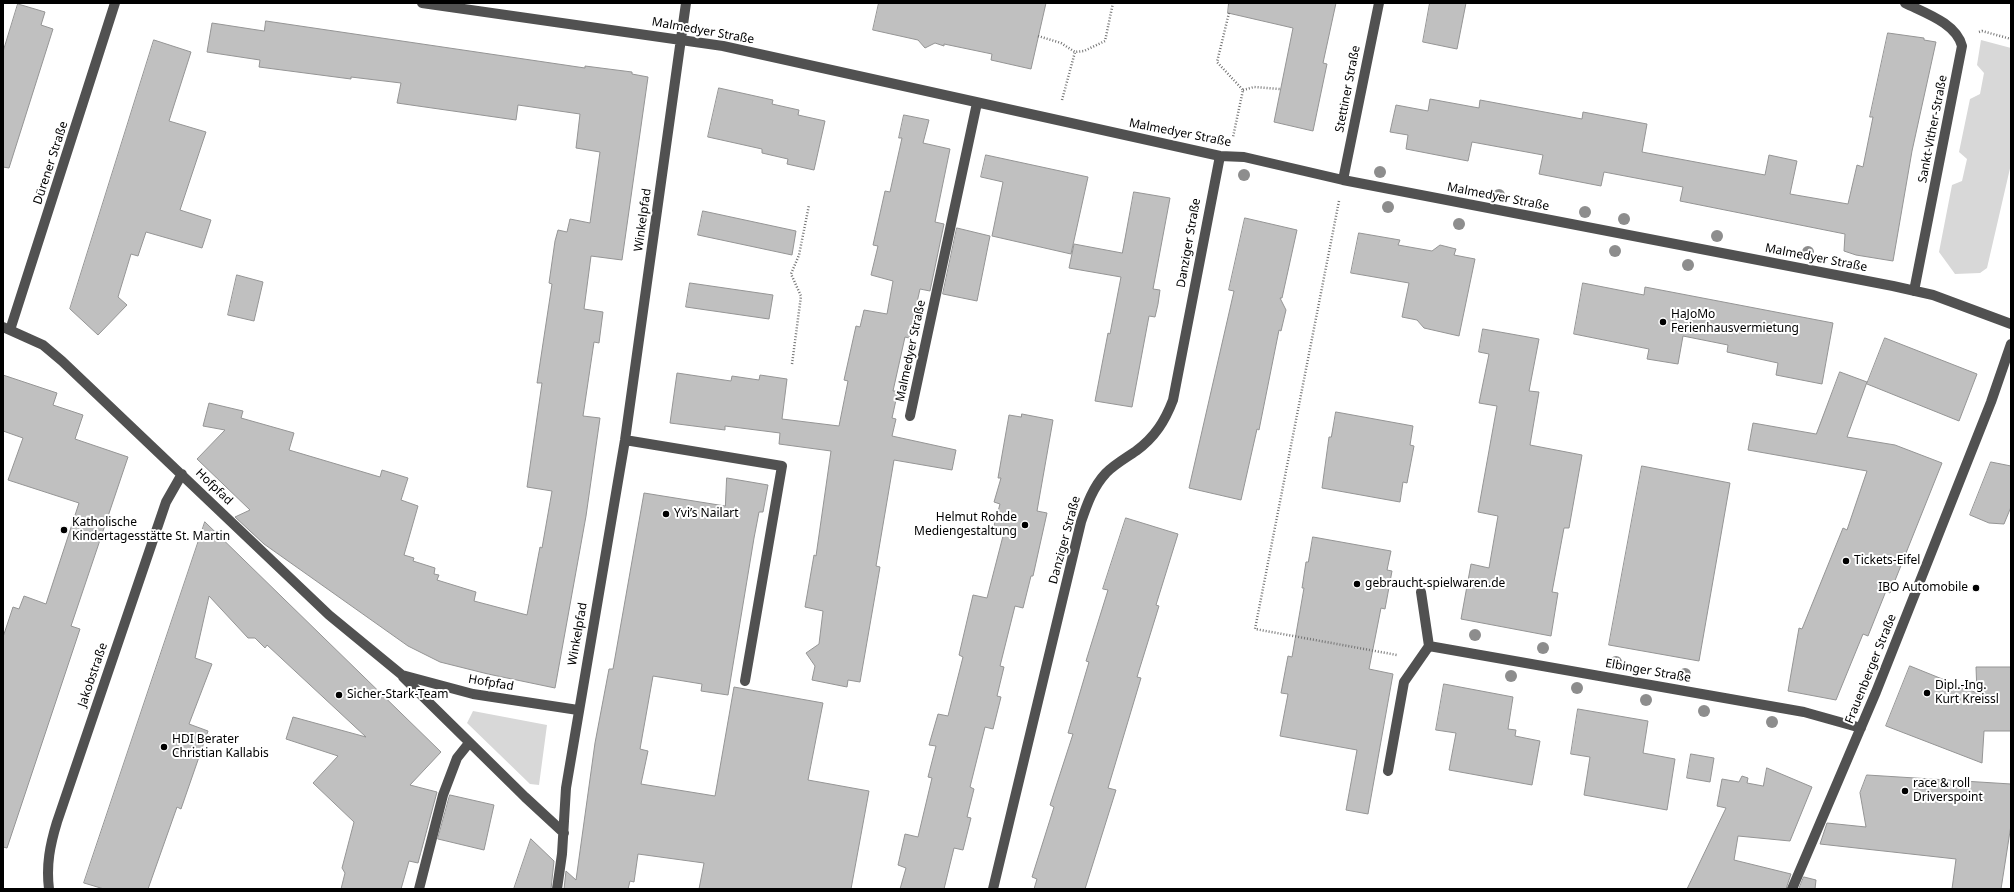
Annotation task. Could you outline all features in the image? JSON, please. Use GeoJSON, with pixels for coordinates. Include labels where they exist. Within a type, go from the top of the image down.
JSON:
{"type":"FeatureCollection","features":[{"type":"Feature","properties":{"kind":"street","name":"Dürener Straße"},"geometry":{"type":"LineString","coordinates":[[7,328],[115,3]]}},
{"type":"Feature","properties":{"kind":"street","name":"Malmedyer Straße"},"geometry":{"type":"LineString","coordinates":[[422,3],[723,46],[977,104],[1224,156],[1244,157],[1343,180],[1914,290],[1968,307],[2011,324]]}},
{"type":"Feature","properties":{"kind":"street","name":"Winkelpfad"},"geometry":{"type":"LineString","coordinates":[[557,889],[564,833],[566,788],[578,710],[625,440],[686,3]]}},
{"type":"Feature","properties":{"kind":"street","name":"Stettiner Straße"},"geometry":{"type":"LineString","coordinates":[[1343,180],[1379,3]]}},
{"type":"Feature","properties":{"kind":"street","name":"Sankt-Vither-Straße"},"geometry":{"type":"LineString","coordinates":[[1905,3],[1953,29],[1960,38],[1962,46],[1914,290]]}},
{"type":"Feature","properties":{"kind":"street","name":"Malmedyer Straße"},"geometry":{"type":"LineString","coordinates":[[910,416],[977,104]]}},
{"type":"Feature","properties":{"kind":"street","name":"Danziger Straße"},"geometry":{"type":"LineString","coordinates":[[993,889],[1080,530],[1091,495],[1106,474],[1146,443],[1159,430],[1166,419],[1173,400],[1224,156]]}},
{"type":"Feature","properties":{"kind":"street","name":"Hofpfad"},"geometry":{"type":"LineString","coordinates":[[7,328],[43,345],[62,361],[329,615],[402,675],[469,743],[564,833]]}},
{"type":"Feature","properties":{"kind":"street","name":"Frauenberger Straße"},"geometry":{"type":"LineString","coordinates":[[1792,889],[1861,728],[1991,402],[2011,344]]}},
{"type":"Feature","properties":{"kind":"street"},"geometry":{"type":"LineString","coordinates":[[625,440],[782,466],[745,682]]}},
{"type":"Feature","properties":{"kind":"street","name":"Jakobstraße"},"geometry":{"type":"LineString","coordinates":[[49,889],[47,863],[57,822],[166,502],[182,474]]}},
{"type":"Feature","properties":{"kind":"street"},"geometry":{"type":"LineString","coordinates":[[1388,771],[1404,682],[1429,646],[1421,592]]}},
{"type":"Feature","properties":{"kind":"street","name":"Elbinger Straße"},"geometry":{"type":"LineString","coordinates":[[1429,646],[1797,711],[1861,728]]}},
{"type":"Feature","properties":{"kind":"street","name":"Hofpfad"},"geometry":{"type":"LineString","coordinates":[[402,675],[473,694],[578,710]]}},
{"type":"Feature","properties":{"kind":"street"},"geometry":{"type":"LineString","coordinates":[[419,889],[443,795],[457,758],[469,743]]}},
{"type":"Feature","properties":{"kind":"path"},"geometry":{"type":"LineString","coordinates":[[1038,36],[1060,43],[1075,52],[1084,51],[1105,41],[1113,3]]}},
{"type":"Feature","properties":{"kind":"path"},"geometry":{"type":"LineString","coordinates":[[1229,13],[1217,62],[1243,90]]}},
{"type":"Feature","properties":{"kind":"path"},"geometry":{"type":"LineString","coordinates":[[1972,34],[1982,31],[2011,39]]}},
{"type":"Feature","properties":{"kind":"path"},"geometry":{"type":"LineString","coordinates":[[1056,120],[1075,52]]}},
{"type":"Feature","properties":{"kind":"path"},"geometry":{"type":"LineString","coordinates":[[1243,90],[1254,87],[1280,90]]}},
{"type":"Feature","properties":{"kind":"path"},"geometry":{"type":"LineString","coordinates":[[1224,156],[1243,90]]}},
{"type":"Feature","properties":{"kind":"path"},"geometry":{"type":"LineString","coordinates":[[1340,196],[1255,629],[1397,655]]}},
{"type":"Feature","properties":{"kind":"path"},"geometry":{"type":"LineString","coordinates":[[792,364],[801,296],[791,274],[799,255],[809,206]]}},
{"type":"Feature","properties":{"kind":"shaded area"},"geometry":{"type":"Polygon","coordinates":[[[1981,40],[2011,48],[2011,164],[1987,268],[1980,273],[1955,274],[1939,252],[1952,185],[1962,181],[1967,159],[1959,152],[1970,99],[1980,94],[1984,73],[1977,65],[1981,40]]]}},
{"type":"Feature","properties":{"kind":"shaded area"},"geometry":{"type":"Polygon","coordinates":[[[473,711],[547,725],[539,785],[530,784],[467,723],[473,711]]]}},
{"type":"Feature","properties":{"kind":"building"},"geometry":{"type":"Polygon","coordinates":[[[879,3],[1046,3],[1031,69],[991,60],[992,54],[944,44],[944,46],[935,43],[925,48],[918,40],[873,30],[879,3]]]}},
{"type":"Feature","properties":{"kind":"building"},"geometry":{"type":"Polygon","coordinates":[[[1229,3],[1336,3],[1323,63],[1327,64],[1313,131],[1274,122],[1293,28],[1228,13],[1229,3]]]}},
{"type":"Feature","properties":{"kind":"building"},"geometry":{"type":"Polygon","coordinates":[[[1430,3],[1466,3],[1457,49],[1423,42],[1430,3]]]}},
{"type":"Feature","properties":{"kind":"building"},"geometry":{"type":"Polygon","coordinates":[[[18,4],[45,12],[41,25],[53,29],[9,168],[3,167],[3,52],[18,4]]]}},
{"type":"Feature","properties":{"kind":"building"},"geometry":{"type":"Polygon","coordinates":[[[266,21],[585,68],[585,66],[632,72],[632,74],[648,77],[622,260],[591,256],[584,309],[603,312],[599,343],[594,342],[583,416],[600,418],[586,516],[555,688],[440,662],[408,646],[264,544],[235,517],[250,510],[197,459],[225,430],[203,426],[209,403],[243,411],[241,418],[294,433],[289,450],[380,477],[382,470],[408,478],[401,500],[418,506],[404,555],[414,558],[413,561],[435,568],[434,574],[439,575],[437,580],[476,592],[474,601],[527,615],[540,547],[542,548],[552,491],[527,487],[542,383],[537,383],[552,284],[549,283],[555,241],[558,230],[567,232],[570,219],[590,223],[600,152],[576,148],[580,114],[518,105],[516,120],[397,103],[401,83],[351,77],[351,79],[259,67],[260,60],[207,52],[212,23],[264,31],[266,21]]]}},
{"type":"Feature","properties":{"kind":"building"},"geometry":{"type":"Polygon","coordinates":[[[1888,33],[1924,38],[1924,40],[1936,42],[1912,151],[1893,261],[1856,255],[1844,251],[1845,234],[1680,201],[1683,187],[1604,172],[1601,186],[1539,174],[1543,155],[1472,142],[1468,161],[1406,149],[1408,135],[1390,132],[1396,105],[1428,111],[1430,99],[1479,108],[1480,100],[1582,119],[1583,112],[1647,124],[1642,152],[1765,175],[1769,155],[1797,161],[1790,194],[1848,204],[1857,165],[1863,167],[1873,117],[1870,117],[1888,33]]]}},
{"type":"Feature","properties":{"kind":"building"},"geometry":{"type":"Polygon","coordinates":[[[154,40],[191,52],[169,121],[206,132],[180,210],[211,220],[202,248],[146,232],[138,256],[131,254],[118,297],[127,305],[98,335],[70,309],[154,40]]]}},
{"type":"Feature","properties":{"kind":"building"},"geometry":{"type":"Polygon","coordinates":[[[719,88],[773,100],[772,104],[799,110],[798,115],[825,121],[814,170],[787,164],[788,159],[762,153],[762,149],[708,137],[719,88]]]}},
{"type":"Feature","properties":{"kind":"building"},"geometry":{"type":"Polygon","coordinates":[[[904,115],[929,120],[923,143],[950,149],[935,222],[944,224],[930,291],[920,289],[909,338],[905,337],[893,391],[898,391],[892,418],[896,419],[892,436],[956,450],[952,470],[894,460],[876,566],[880,567],[860,682],[848,680],[847,687],[812,680],[815,666],[806,653],[819,644],[823,611],[805,607],[814,555],[816,556],[831,451],[779,444],[780,433],[725,426],[725,430],[670,423],[677,373],[731,381],[732,376],[759,380],[760,375],[787,379],[782,419],[839,426],[848,381],[844,380],[856,326],[860,327],[864,310],[887,314],[893,281],[871,275],[878,246],[873,245],[885,191],[890,192],[902,138],[899,138],[904,115]]]}},
{"type":"Feature","properties":{"kind":"building"},"geometry":{"type":"Polygon","coordinates":[[[986,155],[1088,177],[1071,254],[992,236],[1003,182],[981,177],[986,155]]]}},
{"type":"Feature","properties":{"kind":"building"},"geometry":{"type":"Polygon","coordinates":[[[1134,192],[1170,198],[1153,289],[1160,290],[1158,304],[1155,317],[1149,316],[1132,407],[1095,401],[1108,333],[1110,334],[1121,277],[1069,268],[1074,244],[1122,253],[1134,192]]]}},
{"type":"Feature","properties":{"kind":"building"},"geometry":{"type":"Polygon","coordinates":[[[703,211],[796,231],[792,255],[698,235],[703,211]]]}},
{"type":"Feature","properties":{"kind":"building"},"geometry":{"type":"Polygon","coordinates":[[[1245,218],[1297,230],[1282,298],[1280,298],[1286,310],[1281,331],[1279,330],[1259,430],[1257,429],[1241,500],[1189,488],[1234,291],[1229,290],[1245,218]]]}},
{"type":"Feature","properties":{"kind":"building"},"geometry":{"type":"Polygon","coordinates":[[[957,228],[990,236],[977,301],[943,294],[957,228]]]}},
{"type":"Feature","properties":{"kind":"building"},"geometry":{"type":"Polygon","coordinates":[[[1359,233],[1400,240],[1398,245],[1432,251],[1440,245],[1456,249],[1454,255],[1475,259],[1459,336],[1424,328],[1417,320],[1402,317],[1409,283],[1351,273],[1359,233]]]}},
{"type":"Feature","properties":{"kind":"building"},"geometry":{"type":"Polygon","coordinates":[[[237,275],[263,282],[254,321],[228,315],[237,275]]]}},
{"type":"Feature","properties":{"kind":"building"},"geometry":{"type":"Polygon","coordinates":[[[690,283],[773,295],[769,319],[686,307],[690,283]]]}},
{"type":"Feature","properties":{"kind":"building"},"geometry":{"type":"Polygon","coordinates":[[[1583,283],[1644,295],[1645,287],[1833,323],[1822,384],[1776,375],[1778,363],[1727,352],[1728,345],[1683,336],[1678,364],[1647,359],[1649,349],[1574,334],[1583,283]]]}},
{"type":"Feature","properties":{"kind":"building"},"geometry":{"type":"Polygon","coordinates":[[[1483,329],[1539,339],[1529,391],[1539,392],[1530,445],[1582,455],[1569,528],[1564,528],[1552,592],[1558,593],[1551,636],[1461,619],[1471,564],[1489,568],[1498,516],[1478,512],[1497,406],[1479,403],[1489,354],[1479,352],[1483,329]]]}},
{"type":"Feature","properties":{"kind":"building"},"geometry":{"type":"Polygon","coordinates":[[[1885,338],[1977,374],[1959,421],[1867,384],[1885,338]]]}},
{"type":"Feature","properties":{"kind":"building"},"geometry":{"type":"Polygon","coordinates":[[[1840,372],[1867,382],[1847,437],[1895,445],[1942,463],[1890,593],[1886,591],[1868,636],[1863,634],[1836,700],[1788,691],[1799,628],[1802,629],[1843,528],[1847,530],[1867,471],[1748,450],[1753,423],[1816,434],[1840,372]]]}},
{"type":"Feature","properties":{"kind":"building"},"geometry":{"type":"Polygon","coordinates":[[[3,375],[57,393],[53,405],[83,415],[75,439],[128,457],[71,626],[80,629],[7,848],[3,847],[3,637],[13,607],[19,609],[24,596],[46,604],[79,503],[8,480],[23,438],[3,431],[3,375]]]}},
{"type":"Feature","properties":{"kind":"building"},"geometry":{"type":"Polygon","coordinates":[[[1336,412],[1413,426],[1410,445],[1414,446],[1407,483],[1403,482],[1400,502],[1322,488],[1329,437],[1331,437],[1336,412]]]}},
{"type":"Feature","properties":{"kind":"building"},"geometry":{"type":"Polygon","coordinates":[[[1022,414],[1053,420],[1037,511],[1047,513],[1033,576],[1031,576],[1023,608],[1015,606],[1000,666],[1004,667],[997,696],[1001,697],[993,729],[985,727],[970,787],[974,789],[967,817],[971,818],[963,850],[954,848],[944,889],[900,889],[906,868],[898,865],[905,834],[918,837],[932,778],[928,777],[936,746],[929,745],[938,714],[948,716],[963,657],[959,655],[973,595],[987,598],[1003,536],[992,533],[1000,504],[994,502],[1001,478],[998,478],[1009,415],[1021,417],[1022,414]]]}},
{"type":"Feature","properties":{"kind":"building"},"geometry":{"type":"Polygon","coordinates":[[[1991,462],[2011,466],[2011,507],[2004,524],[1989,523],[1970,515],[1991,462]]]}},
{"type":"Feature","properties":{"kind":"building"},"geometry":{"type":"Polygon","coordinates":[[[1642,466],[1730,483],[1699,661],[1609,645],[1642,466]]]}},
{"type":"Feature","properties":{"kind":"building"},"geometry":{"type":"Polygon","coordinates":[[[727,478],[768,485],[763,512],[759,512],[754,538],[728,695],[701,691],[702,684],[653,676],[640,749],[648,751],[641,784],[715,796],[734,687],[823,703],[808,780],[869,791],[851,889],[699,889],[704,863],[638,854],[634,882],[630,881],[628,889],[564,889],[566,871],[576,880],[595,743],[609,669],[613,669],[644,493],[725,506],[727,478]]]}},
{"type":"Feature","properties":{"kind":"building"},"geometry":{"type":"Polygon","coordinates":[[[1126,518],[1178,534],[1156,605],[1159,606],[1137,677],[1141,678],[1108,788],[1116,790],[1085,889],[1034,889],[1037,879],[1032,877],[1054,807],[1050,805],[1073,734],[1068,733],[1089,662],[1086,661],[1108,590],[1103,589],[1126,518]]]}},
{"type":"Feature","properties":{"kind":"building"},"geometry":{"type":"Polygon","coordinates":[[[205,522],[441,752],[410,785],[437,792],[418,863],[409,861],[401,889],[341,889],[345,873],[342,868],[354,822],[313,783],[338,756],[286,739],[293,717],[366,737],[267,645],[265,648],[255,638],[248,638],[209,596],[195,658],[212,664],[189,724],[208,731],[181,809],[177,807],[148,889],[104,889],[84,883],[205,522]]]}},
{"type":"Feature","properties":{"kind":"building"},"geometry":{"type":"Polygon","coordinates":[[[1313,537],[1391,551],[1387,570],[1392,571],[1385,609],[1381,608],[1369,669],[1393,674],[1368,814],[1346,810],[1357,750],[1280,736],[1288,694],[1281,693],[1288,656],[1292,657],[1304,588],[1302,588],[1306,562],[1308,562],[1313,537]]]}},
{"type":"Feature","properties":{"kind":"building"},"geometry":{"type":"Polygon","coordinates":[[[1910,666],[1977,693],[1976,667],[2011,667],[2011,731],[1984,731],[1982,763],[1886,726],[1910,666]]]}},
{"type":"Feature","properties":{"kind":"building"},"geometry":{"type":"Polygon","coordinates":[[[1444,684],[1513,697],[1508,729],[1516,730],[1515,736],[1540,741],[1532,785],[1449,770],[1456,733],[1436,730],[1444,684]]]}},
{"type":"Feature","properties":{"kind":"building"},"geometry":{"type":"Polygon","coordinates":[[[1578,709],[1648,721],[1643,753],[1675,759],[1667,810],[1584,795],[1590,757],[1571,754],[1578,709]]]}},
{"type":"Feature","properties":{"kind":"building"},"geometry":{"type":"Polygon","coordinates":[[[1691,754],[1714,758],[1710,782],[1687,778],[1691,754]]]}},
{"type":"Feature","properties":{"kind":"building"},"geometry":{"type":"Polygon","coordinates":[[[1767,768],[1812,787],[1790,841],[1738,836],[1734,860],[1791,874],[1786,889],[1687,889],[1726,808],[1717,806],[1722,779],[1739,782],[1742,776],[1748,778],[1747,783],[1763,786],[1767,768]]]}},
{"type":"Feature","properties":{"kind":"building"},"geometry":{"type":"Polygon","coordinates":[[[1867,775],[2011,784],[2011,825],[2001,889],[1952,889],[1956,859],[1820,844],[1827,823],[1866,827],[1860,793],[1867,775]]]}},
{"type":"Feature","properties":{"kind":"building"},"geometry":{"type":"Polygon","coordinates":[[[450,795],[494,805],[484,850],[438,839],[450,795]]]}},
{"type":"Feature","properties":{"kind":"building"},"geometry":{"type":"Polygon","coordinates":[[[531,839],[554,861],[551,889],[514,889],[531,839]]]}},
{"type":"Feature","properties":{"kind":"building"},"geometry":{"type":"Polygon","coordinates":[[[1804,877],[1816,880],[1815,889],[1799,889],[1804,877]]]}},
{"type":"Feature","properties":{"kind":"place","name":"HaJoMo Ferienhausvermietung"},"geometry":{"type":"Point","coordinates":[1663,322]}},
{"type":"Feature","properties":{"kind":"place","name":"Yvi’s Nailart"},"geometry":{"type":"Point","coordinates":[666,514]}},
{"type":"Feature","properties":{"kind":"place","name":"Helmut Rohde Mediengestaltung"},"geometry":{"type":"Point","coordinates":[1025,525]}},
{"type":"Feature","properties":{"kind":"place","name":"Katholische Kindertagesstätte St. Martin"},"geometry":{"type":"Point","coordinates":[64,530]}},
{"type":"Feature","properties":{"kind":"place","name":"Tickets-Eifel"},"geometry":{"type":"Point","coordinates":[1846,561]}},
{"type":"Feature","properties":{"kind":"place","name":"gebraucht-spielwaren.de"},"geometry":{"type":"Point","coordinates":[1357,584]}},
{"type":"Feature","properties":{"kind":"place","name":"IBO Automobile"},"geometry":{"type":"Point","coordinates":[1976,588]}},
{"type":"Feature","properties":{"kind":"place","name":"Dipl.-Ing. Kurt Kreissl"},"geometry":{"type":"Point","coordinates":[1927,693]}},
{"type":"Feature","properties":{"kind":"place","name":"Sicher-Stark-Team"},"geometry":{"type":"Point","coordinates":[339,695]}},
{"type":"Feature","properties":{"kind":"place","name":"HDI Berater Christian Kallabis"},"geometry":{"type":"Point","coordinates":[164,747]}},
{"type":"Feature","properties":{"kind":"place","name":"race & roll Driverspoint"},"geometry":{"type":"Point","coordinates":[1905,791]}}]}
